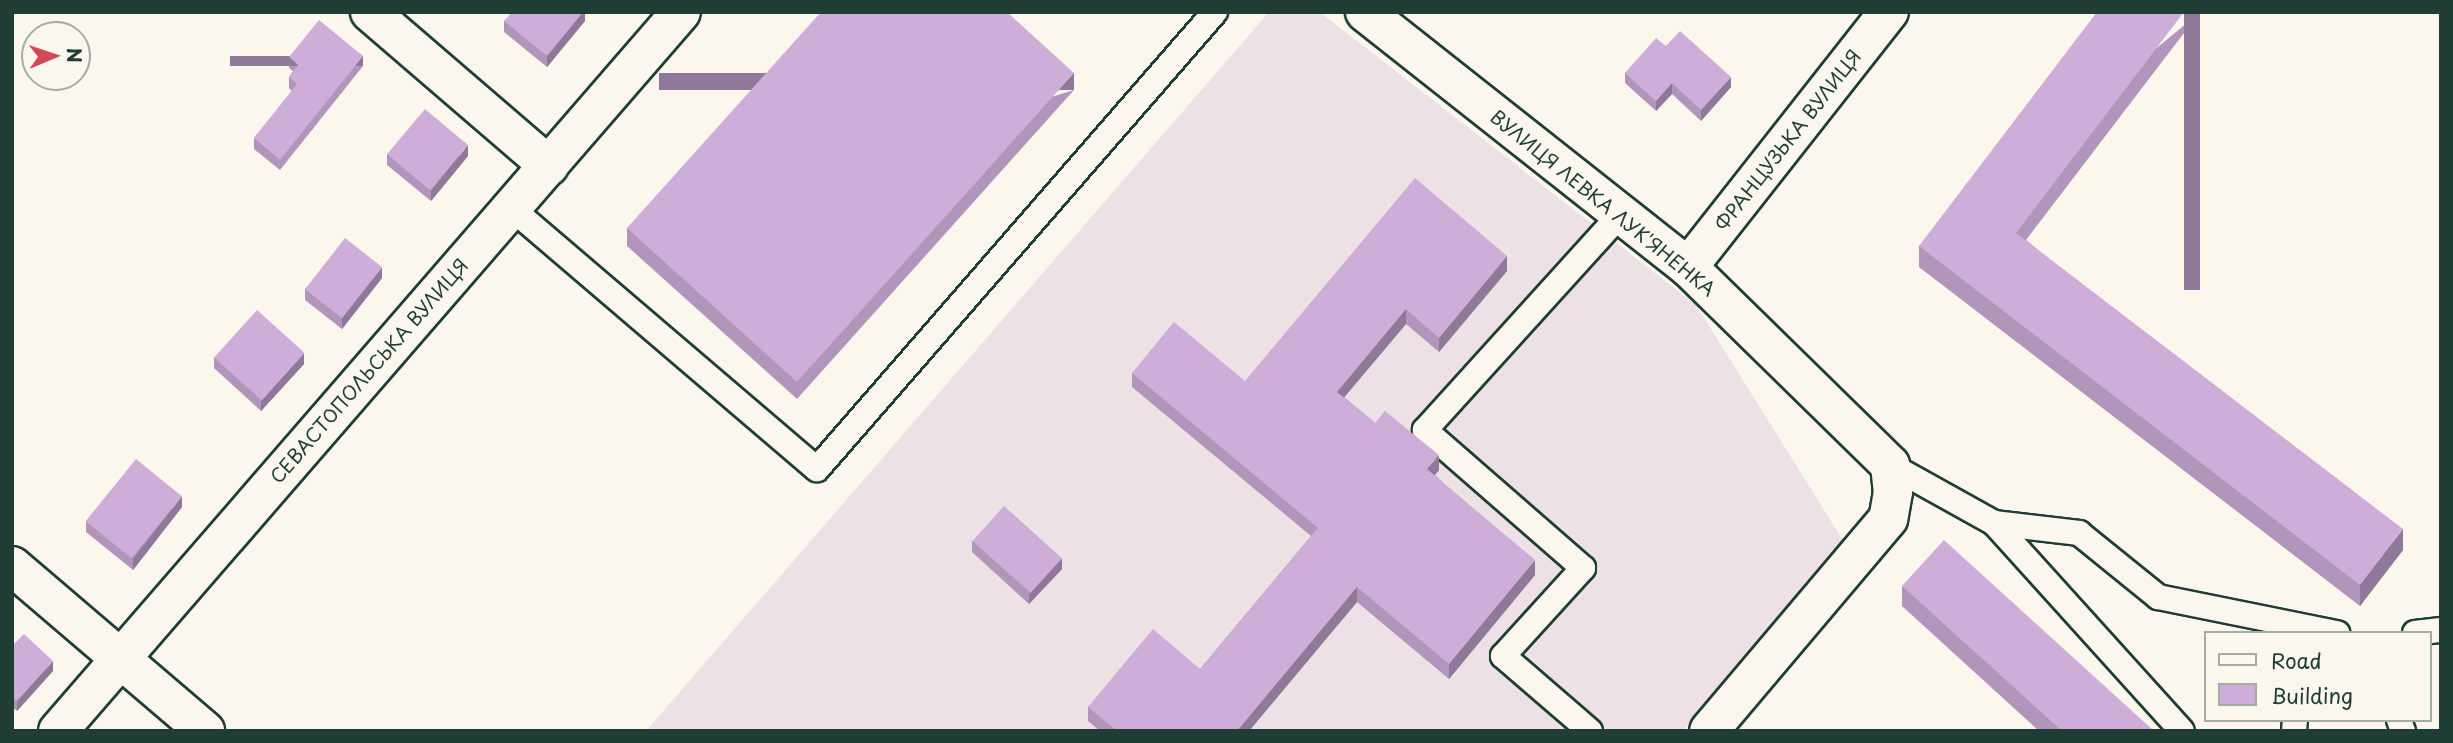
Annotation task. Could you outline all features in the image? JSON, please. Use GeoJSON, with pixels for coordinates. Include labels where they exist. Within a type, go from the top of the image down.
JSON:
{"type":"FeatureCollection","features":[{"type":"Feature","properties":{"kind":"street"},"geometry":{"type":"LineString","coordinates":[[370,12],[549,166]]}},
{"type":"Feature","properties":{"kind":"street","name":"СЕВАСТОПОЛЬСЬКА ВУЛИЦЯ"},"geometry":{"type":"LineString","coordinates":[[58,731],[681,12]]}},
{"type":"Feature","properties":{"kind":"street","name":"ВУЛИЦЯ ЛЕВКА ЛУК'ЯНЕНКА"},"geometry":{"type":"LineString","coordinates":[[1365,12],[1688,267],[1890,465]]}},
{"type":"Feature","properties":{"kind":"street","name":"ФРАНЦУЗЬКА ВУЛИЦЯ"},"geometry":{"type":"LineString","coordinates":[[1688,267],[1889,12]]}},
{"type":"Feature","properties":{"kind":"street"},"geometry":{"type":"LineString","coordinates":[[1709,731],[1888,519],[1893,492],[1890,465]]}},
{"type":"Feature","properties":{"kind":"street"},"geometry":{"type":"LineString","coordinates":[[12,566],[205,731]]}},
{"type":"Feature","properties":{"kind":"lane"},"geometry":{"type":"LineString","coordinates":[[511,208],[817,469],[1215,12]]}},
{"type":"Feature","properties":{"kind":"lane"},"geometry":{"type":"LineString","coordinates":[[1590,731],[1503,656],[1583,568],[1426,430],[1621,214]]}},
{"type":"Feature","properties":{"kind":"lane"},"geometry":{"type":"LineString","coordinates":[[1890,465],[1994,523],[2182,731]]}},
{"type":"Feature","properties":{"kind":"lane"},"geometry":{"type":"LineString","coordinates":[[1994,523],[2079,533],[2158,597],[2327,631]]}},
{"type":"Feature","properties":{"kind":"shaded area"},"geometry":{"type":"Polygon","coordinates":[[[1269,12],[1320,12],[1696,305],[1844,542],[1683,731],[646,731],[1269,12]]]}},
{"type":"Feature","properties":{"kind":"building"},"geometry":{"type":"Polygon","coordinates":[[[512,12],[583,12],[547,56],[504,21],[512,12]]]}},
{"type":"Feature","properties":{"kind":"building"},"geometry":{"type":"Polygon","coordinates":[[[821,12],[1007,12],[1074,73],[797,382],[627,228],[821,12]]]}},
{"type":"Feature","properties":{"kind":"building"},"geometry":{"type":"Polygon","coordinates":[[[2097,12],[2184,12],[2016,233],[2403,529],[2360,585],[1919,246],[2097,12]]]}},
{"type":"Feature","properties":{"kind":"building"},"geometry":{"type":"Polygon","coordinates":[[[319,20],[363,56],[280,160],[254,138],[297,84],[289,77],[298,65],[289,57],[319,20]]]}},
{"type":"Feature","properties":{"kind":"building"},"geometry":{"type":"Polygon","coordinates":[[[1680,31],[1731,77],[1701,110],[1672,83],[1656,101],[1625,73],[1656,38],[1666,46],[1680,31]]]}},
{"type":"Feature","properties":{"kind":"building"},"geometry":{"type":"Polygon","coordinates":[[[425,109],[468,145],[430,190],[387,154],[425,109]]]}},
{"type":"Feature","properties":{"kind":"building"},"geometry":{"type":"Polygon","coordinates":[[[1415,178],[1507,256],[1439,338],[1406,309],[1337,392],[1375,423],[1385,411],[1439,455],[1427,469],[1535,560],[1449,664],[1357,587],[1237,731],[1117,731],[1088,707],[1153,629],[1200,669],[1318,528],[1132,373],[1174,322],[1245,381],[1415,178]]]}},
{"type":"Feature","properties":{"kind":"building"},"geometry":{"type":"Polygon","coordinates":[[[345,238],[382,267],[342,318],[305,289],[345,238]]]}},
{"type":"Feature","properties":{"kind":"building"},"geometry":{"type":"Polygon","coordinates":[[[257,310],[305,353],[262,400],[214,358],[257,310]]]}},
{"type":"Feature","properties":{"kind":"building"},"geometry":{"type":"Polygon","coordinates":[[[136,459],[182,496],[132,558],[86,521],[136,459]]]}},
{"type":"Feature","properties":{"kind":"building"},"geometry":{"type":"Polygon","coordinates":[[[1004,506],[1062,558],[1031,593],[973,541],[1004,506]]]}},
{"type":"Feature","properties":{"kind":"building"},"geometry":{"type":"Polygon","coordinates":[[[1944,540],[2154,731],[2062,731],[1902,586],[1944,540]]]}},
{"type":"Feature","properties":{"kind":"building"},"geometry":{"type":"Polygon","coordinates":[[[24,634],[53,661],[17,701],[12,697],[12,646],[24,634]]]}}]}
